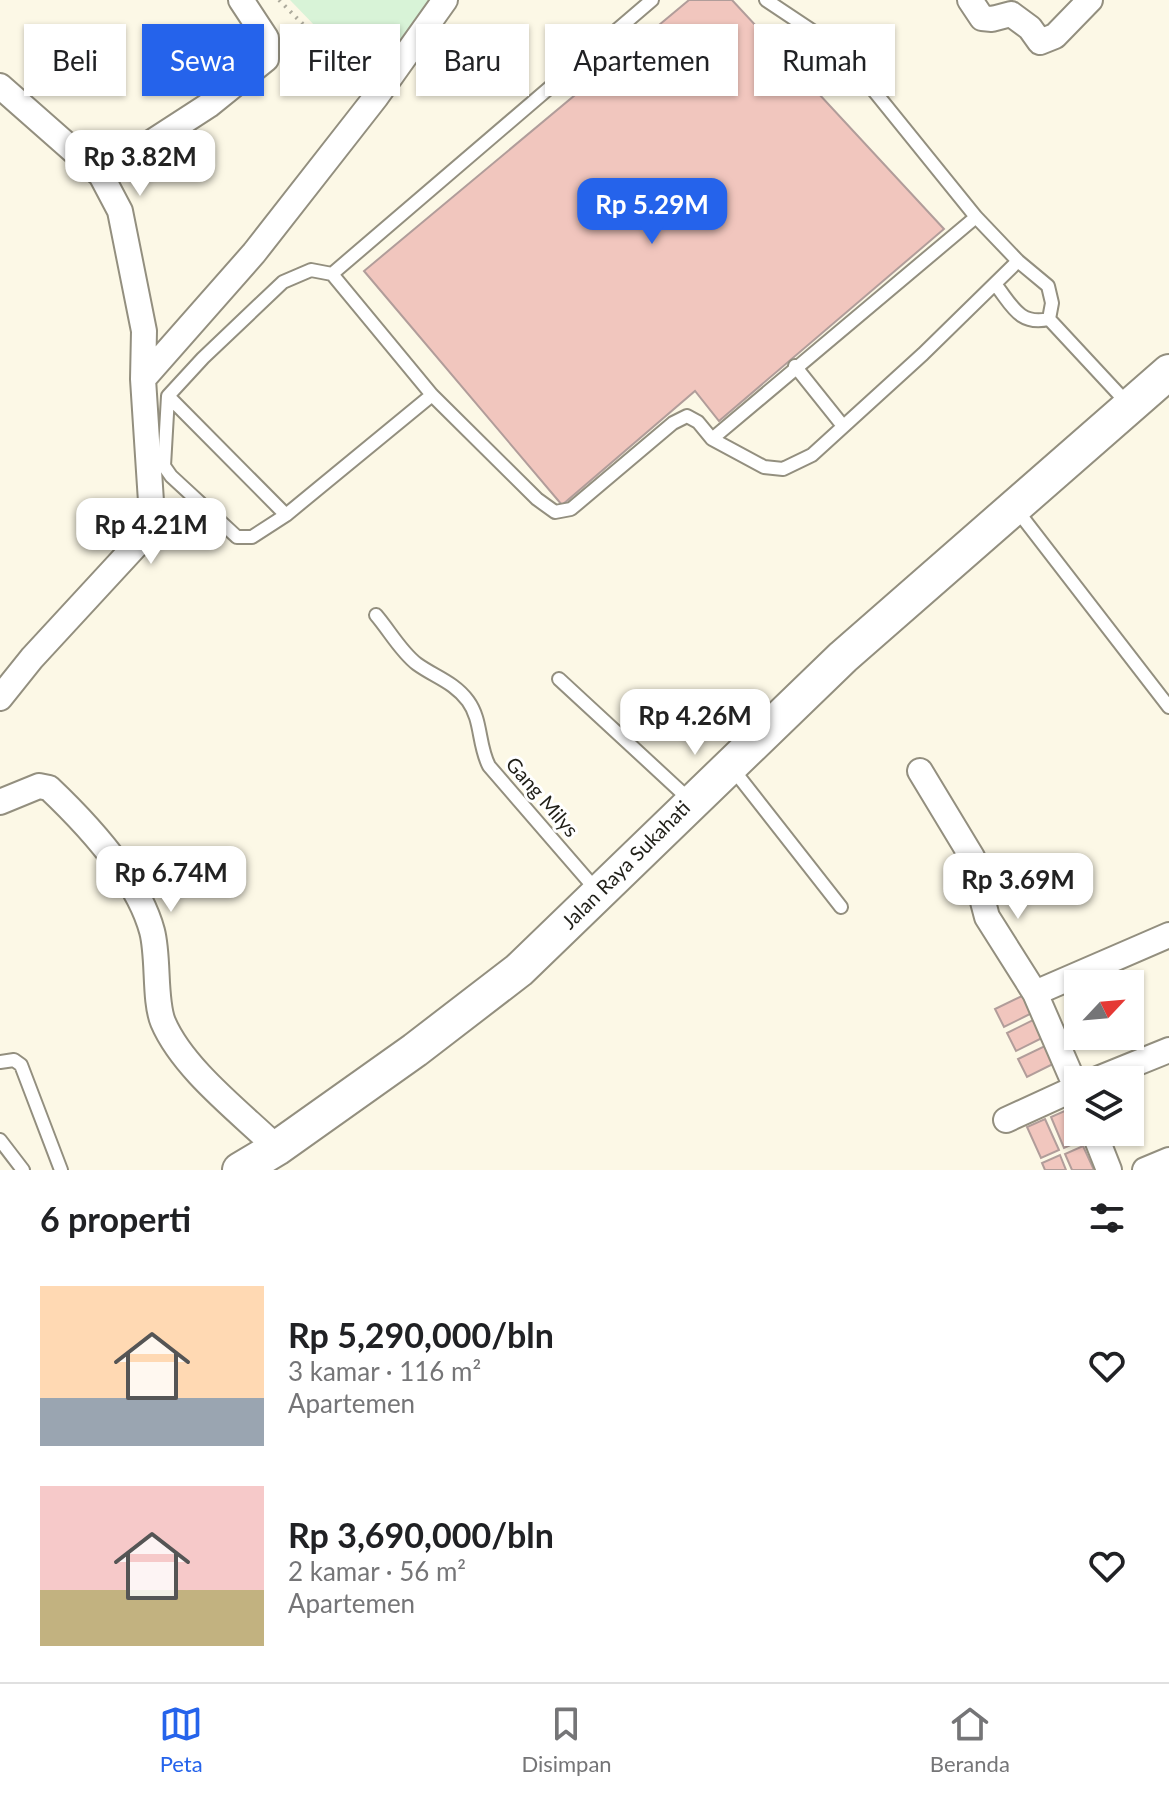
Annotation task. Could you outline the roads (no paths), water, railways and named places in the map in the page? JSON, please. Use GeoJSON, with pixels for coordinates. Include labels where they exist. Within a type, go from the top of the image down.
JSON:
{"type":"FeatureCollection","features":[{"type":"Feature","properties":{"kind":"main road","name":"Jalan Raya Sukahati"},"geometry":{"type":"LineString","coordinates":[[240,1170],[277,1148],[519,970],[843,657],[1169,372]]}},
{"type":"Feature","properties":{"kind":"street"},"geometry":{"type":"LineString","coordinates":[[101,175],[209,105],[266,59],[266,38],[241,0]]}},
{"type":"Feature","properties":{"kind":"street"},"geometry":{"type":"LineString","coordinates":[[143,379],[254,253],[376,97],[445,0]]}},
{"type":"Feature","properties":{"kind":"street"},"geometry":{"type":"LineString","coordinates":[[970,0],[982,18],[1011,14],[1030,28],[1040,42],[1047,42],[1090,0]]}},
{"type":"Feature","properties":{"kind":"street"},"geometry":{"type":"LineString","coordinates":[[0,86],[101,175],[120,211],[144,331],[143,379],[152,499],[148,530],[130,554],[32,658],[0,698]]}},
{"type":"Feature","properties":{"kind":"street"},"geometry":{"type":"LineString","coordinates":[[920,771],[984,881],[982,898],[987,917],[1035,993],[1072,1066]]}},
{"type":"Feature","properties":{"kind":"street"},"geometry":{"type":"LineString","coordinates":[[0,802],[39,786],[49,788],[99,841],[128,881],[152,929],[161,1018],[173,1042],[189,1062],[277,1148]]}},
{"type":"Feature","properties":{"kind":"street"},"geometry":{"type":"LineString","coordinates":[[1035,993],[1169,935]]}},
{"type":"Feature","properties":{"kind":"street"},"geometry":{"type":"LineString","coordinates":[[1131,1066],[1169,1050]]}},
{"type":"Feature","properties":{"kind":"street"},"geometry":{"type":"LineString","coordinates":[[1006,1120],[1064,1095]]}},
{"type":"Feature","properties":{"kind":"street"},"geometry":{"type":"LineString","coordinates":[[1100,1146],[1109,1170]]}},
{"type":"Feature","properties":{"kind":"street"},"geometry":{"type":"LineString","coordinates":[[1145,1170],[1169,1160]]}},
{"type":"Feature","properties":{"kind":"lane"},"geometry":{"type":"LineString","coordinates":[[332,274],[652,0]]}},
{"type":"Feature","properties":{"kind":"lane"},"geometry":{"type":"LineString","coordinates":[[766,0],[841,50],[976,217],[1018,261],[1048,286],[1052,303],[1049,319]]}},
{"type":"Feature","properties":{"kind":"lane"},"geometry":{"type":"LineString","coordinates":[[712,439],[795,366],[976,217]]}},
{"type":"Feature","properties":{"kind":"lane"},"geometry":{"type":"LineString","coordinates":[[432,395],[286,515],[252,537],[237,537],[171,476],[163,460],[168,396],[283,282],[311,270],[332,274],[432,395],[537,499],[555,512],[571,509],[673,423],[687,416],[698,422],[712,439],[764,467],[783,469],[812,455],[1018,261]]}},
{"type":"Feature","properties":{"kind":"lane"},"geometry":{"type":"LineString","coordinates":[[995,284],[1025,319],[1036,322],[1049,319]]}},
{"type":"Feature","properties":{"kind":"lane"},"geometry":{"type":"LineString","coordinates":[[1049,319],[1129,405]]}},
{"type":"Feature","properties":{"kind":"lane"},"geometry":{"type":"LineString","coordinates":[[795,366],[843,426]]}},
{"type":"Feature","properties":{"kind":"lane"},"geometry":{"type":"LineString","coordinates":[[168,396],[286,515]]}},
{"type":"Feature","properties":{"kind":"lane"},"geometry":{"type":"LineString","coordinates":[[1014,507],[1057,558],[1169,707]]}},
{"type":"Feature","properties":{"kind":"lane","name":"Gang Milys"},"geometry":{"type":"LineString","coordinates":[[376,615],[414,662],[447,680],[468,701],[477,717],[481,752],[489,766],[600,894]]}},
{"type":"Feature","properties":{"kind":"lane"},"geometry":{"type":"LineString","coordinates":[[559,679],[691,801]]}},
{"type":"Feature","properties":{"kind":"lane"},"geometry":{"type":"LineString","coordinates":[[729,764],[841,907]]}},
{"type":"Feature","properties":{"kind":"lane"},"geometry":{"type":"LineString","coordinates":[[0,1062],[14,1060],[21,1065],[61,1170]]}},
{"type":"Feature","properties":{"kind":"lane"},"geometry":{"type":"LineString","coordinates":[[0,1140],[23,1170]]}}]}
